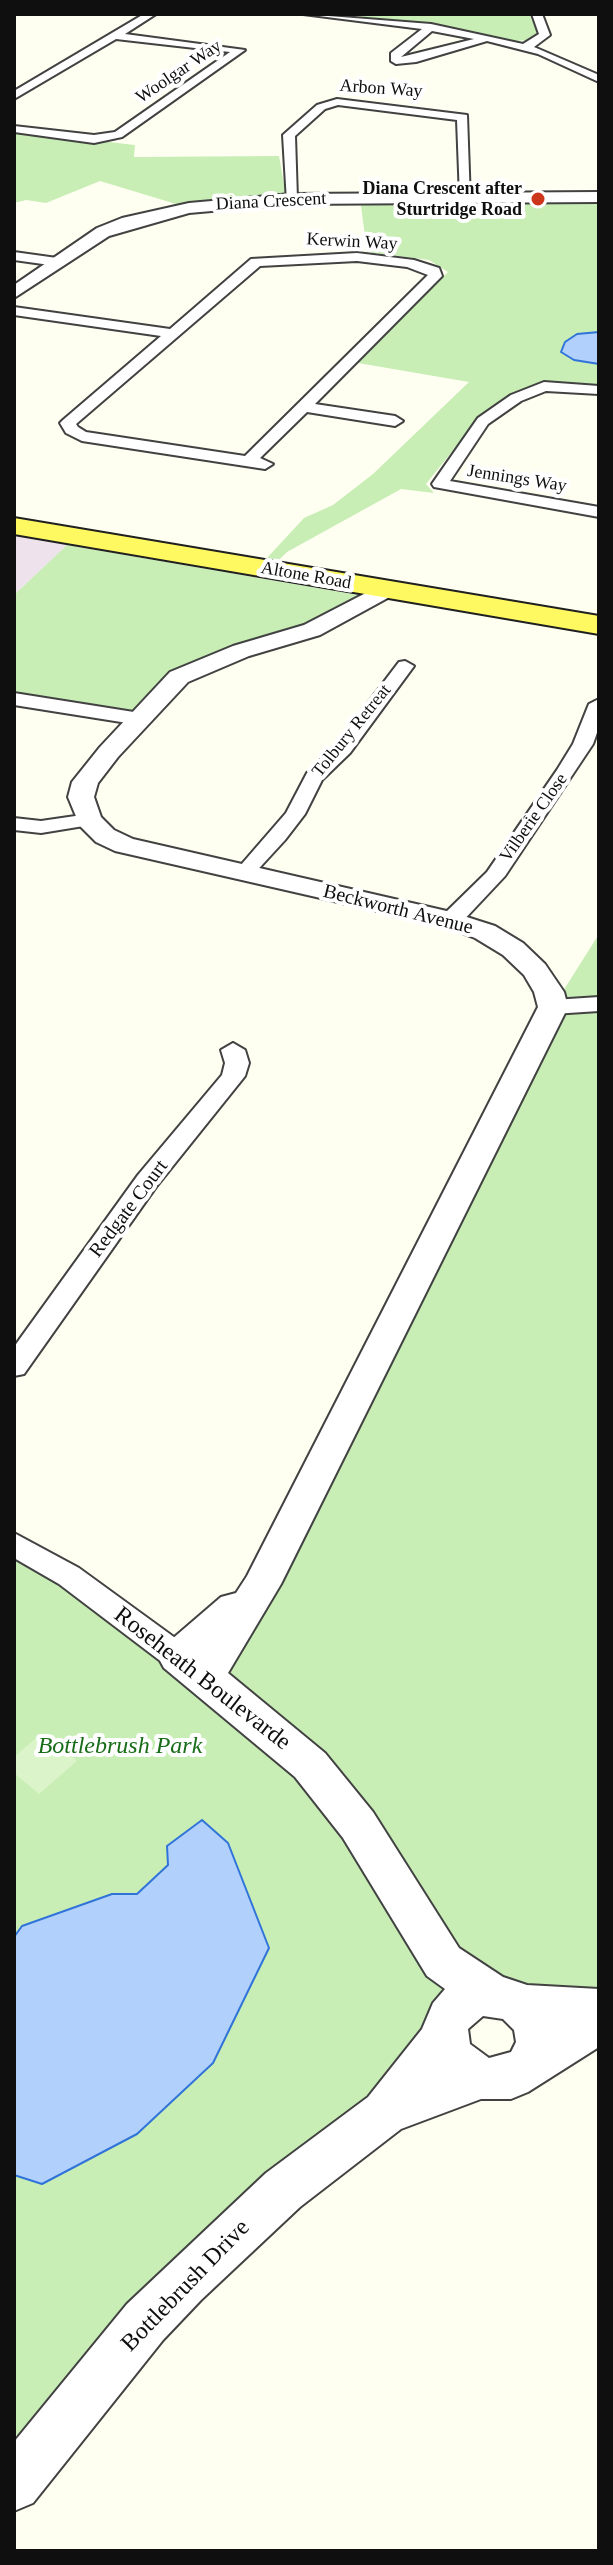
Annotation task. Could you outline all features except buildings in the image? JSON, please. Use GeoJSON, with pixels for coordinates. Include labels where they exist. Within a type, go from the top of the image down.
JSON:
{"type":"FeatureCollection","features":[{"type":"Feature","properties":{"kind":"main road","name":"Altone Road"},"geometry":{"type":"LineString","coordinates":[[14,526],[368,594],[599,625]]}},
{"type":"Feature","properties":{"kind":"street"},"geometry":{"type":"LineString","coordinates":[[14,96],[151,14]]}},
{"type":"Feature","properties":{"kind":"street"},"geometry":{"type":"LineString","coordinates":[[308,14],[431,27],[487,38],[526,47],[599,79]]}},
{"type":"Feature","properties":{"kind":"street"},"geometry":{"type":"LineString","coordinates":[[526,47],[545,35],[537,14]]}},
{"type":"Feature","properties":{"kind":"street"},"geometry":{"type":"LineString","coordinates":[[431,27],[395,55],[396,61],[412,60],[487,38]]}},
{"type":"Feature","properties":{"kind":"street","name":"Woolgar Way"},"geometry":{"type":"LineString","coordinates":[[14,129],[94,139],[118,135],[240,50],[114,36]]}},
{"type":"Feature","properties":{"kind":"street","name":"Arbon Way"},"geometry":{"type":"LineString","coordinates":[[291,199],[289,135],[321,107],[337,102],[463,117],[466,198]]}},
{"type":"Feature","properties":{"kind":"street","name":"Diana Crescent"},"geometry":{"type":"LineString","coordinates":[[14,293],[103,232],[151,215],[217,204],[291,199],[599,197]]}},
{"type":"Feature","properties":{"kind":"street"},"geometry":{"type":"LineString","coordinates":[[14,256],[57,262]]}},
{"type":"Feature","properties":{"kind":"street","name":"Kerwin Way"},"geometry":{"type":"LineString","coordinates":[[357,257],[409,263],[434,271],[435,276],[303,407],[257,462],[82,436],[71,430],[68,423],[170,333],[263,260],[357,257]]}},
{"type":"Feature","properties":{"kind":"street"},"geometry":{"type":"LineString","coordinates":[[14,311],[170,333]]}},
{"type":"Feature","properties":{"kind":"street","name":"Jennings Way"},"geometry":{"type":"LineString","coordinates":[[599,390],[544,386],[516,398],[483,421],[440,484],[599,512]]}},
{"type":"Feature","properties":{"kind":"street"},"geometry":{"type":"LineString","coordinates":[[303,407],[395,421]]}},
{"type":"Feature","properties":{"kind":"street"},"geometry":{"type":"LineString","coordinates":[[14,824],[41,827],[89,820],[82,808],[85,782],[168,686],[194,669],[312,630],[368,594]]}},
{"type":"Feature","properties":{"kind":"street","name":"Tolbury Retreat"},"geometry":{"type":"LineString","coordinates":[[244,873],[278,836],[295,814],[314,777],[343,749],[405,666]]}},
{"type":"Feature","properties":{"kind":"street"},"geometry":{"type":"LineString","coordinates":[[14,699],[140,719]]}},
{"type":"Feature","properties":{"kind":"street","name":"Vilberie Close"},"geometry":{"type":"LineString","coordinates":[[451,920],[495,876],[532,817],[566,772],[583,744],[598,704]]}},
{"type":"Feature","properties":{"kind":"street","name":"Beckworth Avenue"},"geometry":{"type":"LineString","coordinates":[[89,820],[105,836],[124,845],[451,920],[485,932],[513,949],[535,970],[549,992],[553,1007]]}},
{"type":"Feature","properties":{"kind":"street"},"geometry":{"type":"LineString","coordinates":[[191,1666],[262,1584],[553,1007],[599,1004]]}},
{"type":"Feature","properties":{"kind":"street","name":"Redgate Court"},"geometry":{"type":"LineString","coordinates":[[14,1367],[147,1181],[233,1076],[237,1063],[233,1050]]}},
{"type":"Feature","properties":{"kind":"street","name":"Roseheath Boulevarde"},"geometry":{"type":"LineString","coordinates":[[14,1544],[69,1576],[191,1666],[310,1765],[358,1825],[443,1962],[506,2000]]}},
{"type":"Feature","properties":{"kind":"street","name":"Roseheath Boulevarde"},"geometry":{"type":"LineString","coordinates":[[443,1962],[447,2027]]}},
{"type":"Feature","properties":{"kind":"street"},"geometry":{"type":"LineString","coordinates":[[506,2000],[538,2032],[532,2062]]}},
{"type":"Feature","properties":{"kind":"street"},"geometry":{"type":"LineString","coordinates":[[599,2010],[506,2000],[462,2003],[447,2027],[451,2057],[459,2066],[480,2078],[511,2077],[599,2022]]}},
{"type":"Feature","properties":{"kind":"street","name":"Bottlebrush Drive"},"geometry":{"type":"LineString","coordinates":[[385,2113],[447,2027]]}},
{"type":"Feature","properties":{"kind":"street","name":"Bottlebrush Drive"},"geometry":{"type":"LineString","coordinates":[[14,2484],[145,2322],[183,2282],[283,2190],[385,2113],[480,2078]]}},
{"type":"Feature","properties":{"kind":"shaded area"},"geometry":{"type":"Polygon","coordinates":[[[14,526],[77,536],[14,595],[14,526]]]}},
{"type":"Feature","properties":{"kind":"green space"},"geometry":{"type":"Polygon","coordinates":[[[338,14],[529,14],[537,31],[536,37],[530,40],[514,41],[442,26],[338,14]]]}},
{"type":"Feature","properties":{"kind":"green space"},"geometry":{"type":"Polygon","coordinates":[[[14,131],[135,145],[134,157],[279,156],[286,195],[176,204],[100,181],[46,203],[26,200],[14,203],[14,131]]]}},
{"type":"Feature","properties":{"kind":"green space"},"geometry":{"type":"Polygon","coordinates":[[[599,196],[599,388],[538,383],[482,414],[426,484],[434,493],[401,489],[287,552],[279,560],[267,558],[304,518],[333,505],[373,474],[469,382],[358,363],[448,272],[429,260],[367,252],[360,198],[599,196]]]}},
{"type":"Feature","properties":{"kind":"green space"},"geometry":{"type":"Polygon","coordinates":[[[67,545],[358,595],[353,606],[194,669],[140,719],[32,699],[14,690],[14,595],[67,545]]]}},
{"type":"Feature","properties":{"kind":"green space","name":"Bottlebrush Park"},"geometry":{"type":"Polygon","coordinates":[[[599,934],[599,2010],[510,1999],[449,2036],[38,2454],[14,2433],[14,2175],[42,2184],[168,1865],[137,1894],[112,1894],[22,1926],[14,1937],[14,1544],[204,1675],[553,1007],[599,934]]]}},
{"type":"Feature","properties":{"kind":"green space"},"geometry":{"type":"Polygon","coordinates":[[[42,1733],[77,1761],[39,1794],[14,1773],[14,1757],[42,1733]]]}},
{"type":"Feature","properties":{"kind":"water"},"geometry":{"type":"Polygon","coordinates":[[[599,332],[599,364],[574,360],[561,352],[565,342],[577,334],[599,332]]]}},
{"type":"Feature","properties":{"kind":"water"},"geometry":{"type":"Polygon","coordinates":[[[202,1820],[228,1843],[269,1948],[213,2063],[137,2134],[42,2184],[14,2175],[14,1937],[22,1926],[112,1894],[137,1894],[168,1865],[167,1846],[202,1820]]]}},
{"type":"Feature","properties":{"kind":"place","name":"Diana Crescent after Sturtridge Road"},"geometry":{"type":"Point","coordinates":[538,199]}}]}
